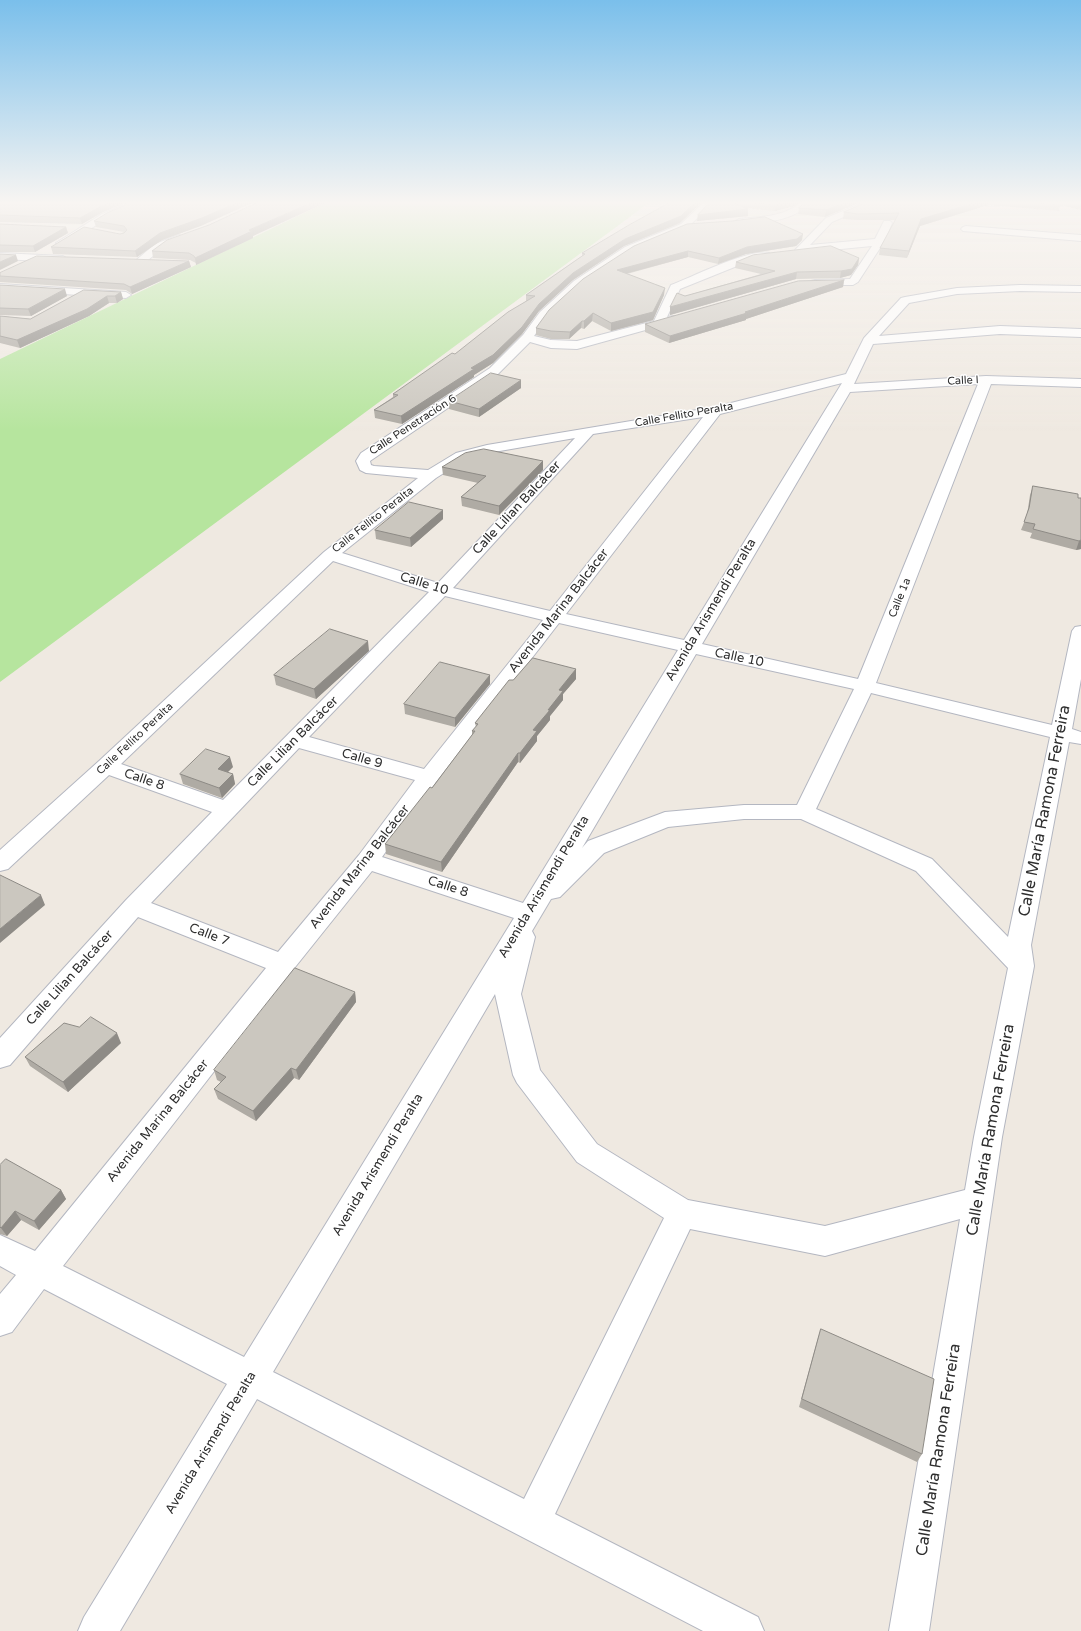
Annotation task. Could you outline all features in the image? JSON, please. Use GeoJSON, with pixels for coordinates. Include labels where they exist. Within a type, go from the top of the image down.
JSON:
{"type":"FeatureCollection","features":[{"type":"Feature","properties":{"kind":"street","name":"Calle Penetración 6"},"geometry":{"type":"LineString","coordinates":[[431,475],[371,470],[365,467],[363,462],[366,456],[494,371],[527,338],[544,314],[585,278]]}},
{"type":"Feature","properties":{"kind":"street"},"geometry":{"type":"LineString","coordinates":[[660,323],[674,287],[697,278]]}},
{"type":"Feature","properties":{"kind":"street"},"geometry":{"type":"LineString","coordinates":[[804,283],[854,282],[856,278]]}},
{"type":"Feature","properties":{"kind":"street"},"geometry":{"type":"LineString","coordinates":[[0,287],[126,295]]}},
{"type":"Feature","properties":{"kind":"street","name":"Avenida Arismendi Peralta"},"geometry":{"type":"LineString","coordinates":[[98,1631],[848,382],[868,341],[905,300],[957,291],[1020,288],[1081,289]]}},
{"type":"Feature","properties":{"kind":"street"},"geometry":{"type":"LineString","coordinates":[[65,304],[84,292]]}},
{"type":"Feature","properties":{"kind":"street"},"geometry":{"type":"LineString","coordinates":[[527,338],[551,344],[567,346],[577,345],[682,317]]}},
{"type":"Feature","properties":{"kind":"street"},"geometry":{"type":"LineString","coordinates":[[868,341],[901,337],[1000,330],[1081,333]]}},
{"type":"Feature","properties":{"kind":"street","name":"Calle I"},"geometry":{"type":"LineString","coordinates":[[848,382],[986,380],[1081,384]]}},
{"type":"Feature","properties":{"kind":"street","name":"Calle 1a"},"geometry":{"type":"LineString","coordinates":[[804,812],[865,686],[986,380]]}},
{"type":"Feature","properties":{"kind":"street","name":"Calle Fellito Peralta"},"geometry":{"type":"LineString","coordinates":[[0,863],[106,766],[330,555],[431,475],[461,456],[473,452],[715,410],[848,382]]}},
{"type":"Feature","properties":{"kind":"street","name":"Avenida Marina Balcácer"},"geometry":{"type":"LineString","coordinates":[[0,1320],[283,964],[367,861],[429,777],[715,410]]}},
{"type":"Feature","properties":{"kind":"street","name":"Calle Lilian Balcácer"},"geometry":{"type":"LineString","coordinates":[[0,1057],[134,906],[441,590],[589,431]]}},
{"type":"Feature","properties":{"kind":"street","name":"Calle 10"},"geometry":{"type":"LineString","coordinates":[[330,555],[441,590],[554,617],[865,686],[1071,736]]}},
{"type":"Feature","properties":{"kind":"street","name":"Calle María Ramona Ferreira"},"geometry":{"type":"LineString","coordinates":[[909,1631],[988,1137],[1021,966],[1019,945],[1071,736],[1081,631]]}},
{"type":"Feature","properties":{"kind":"street","name":"Calle 9"},"geometry":{"type":"LineString","coordinates":[[295,740],[429,777]]}},
{"type":"Feature","properties":{"kind":"street","name":"Calle 8"},"geometry":{"type":"LineString","coordinates":[[106,766],[227,809]]}},
{"type":"Feature","properties":{"kind":"street"},"geometry":{"type":"LineString","coordinates":[[979,1200],[825,1241],[682,1213],[587,1153],[527,1075],[508,994],[529,914],[596,848],[665,820],[744,812],[804,812],[924,865],[1021,966]]}},
{"type":"Feature","properties":{"kind":"street","name":"Calle 8"},"geometry":{"type":"LineString","coordinates":[[367,861],[529,914]]}},
{"type":"Feature","properties":{"kind":"street","name":"Calle 7"},"geometry":{"type":"LineString","coordinates":[[134,906],[283,964]]}},
{"type":"Feature","properties":{"kind":"street"},"geometry":{"type":"LineString","coordinates":[[532,1522],[682,1213]]}},
{"type":"Feature","properties":{"kind":"street"},"geometry":{"type":"LineString","coordinates":[[0,1250],[744,1631]]}},
{"type":"Feature","properties":{"kind":"green space"},"geometry":{"type":"Polygon","coordinates":[[[168,278],[547,278],[0,682],[0,359],[168,278]]]}},
{"type":"Feature","properties":{"kind":"building"},"geometry":{"type":"Polygon","coordinates":[[[33,278],[150,278],[130,287],[124,284],[33,278]]]}},
{"type":"Feature","properties":{"kind":"building"},"geometry":{"type":"Polygon","coordinates":[[[550,278],[567,278],[539,304],[522,327],[493,355],[471,368],[474,369],[401,416],[374,410],[398,395],[393,394],[452,353],[455,354],[508,312],[535,296],[526,295],[550,278]]]}},
{"type":"Feature","properties":{"kind":"building"},"geometry":{"type":"Polygon","coordinates":[[[639,278],[665,288],[653,312],[611,323],[593,313],[570,332],[551,331],[536,328],[549,310],[583,279],[639,278]]]}},
{"type":"Feature","properties":{"kind":"building"},"geometry":{"type":"Polygon","coordinates":[[[749,278],[775,278],[670,307],[677,293],[685,296],[749,278]]]}},
{"type":"Feature","properties":{"kind":"building"},"geometry":{"type":"Polygon","coordinates":[[[844,280],[745,312],[747,313],[670,336],[645,324],[798,281],[844,280]]]}},
{"type":"Feature","properties":{"kind":"building"},"geometry":{"type":"Polygon","coordinates":[[[0,285],[65,289],[28,309],[0,308],[0,285]]]}},
{"type":"Feature","properties":{"kind":"building"},"geometry":{"type":"Polygon","coordinates":[[[84,290],[121,292],[115,296],[107,296],[87,309],[17,340],[0,336],[0,316],[30,319],[84,290]]]}},
{"type":"Feature","properties":{"kind":"building"},"geometry":{"type":"Polygon","coordinates":[[[491,373],[521,380],[479,409],[449,401],[491,373]]]}},
{"type":"Feature","properties":{"kind":"building"},"geometry":{"type":"Polygon","coordinates":[[[484,449],[543,461],[499,506],[461,497],[486,476],[442,467],[465,453],[484,449]]]}},
{"type":"Feature","properties":{"kind":"building"},"geometry":{"type":"Polygon","coordinates":[[[1033,486],[1078,494],[1078,498],[1081,498],[1081,540],[1079,541],[1033,529],[1035,524],[1024,522],[1029,508],[1033,486]]]}},
{"type":"Feature","properties":{"kind":"building"},"geometry":{"type":"Polygon","coordinates":[[[409,502],[443,510],[410,538],[375,530],[409,502]]]}},
{"type":"Feature","properties":{"kind":"building"},"geometry":{"type":"Polygon","coordinates":[[[330,629],[368,641],[314,689],[274,675],[330,629]]]}},
{"type":"Feature","properties":{"kind":"building"},"geometry":{"type":"Polygon","coordinates":[[[533,658],[576,669],[559,690],[563,691],[548,710],[550,710],[533,730],[537,731],[520,753],[518,753],[441,862],[385,844],[430,787],[432,788],[475,731],[472,731],[478,724],[475,723],[509,680],[513,680],[533,658]]]}},
{"type":"Feature","properties":{"kind":"building"},"geometry":{"type":"Polygon","coordinates":[[[440,662],[490,675],[455,718],[404,704],[440,662]]]}},
{"type":"Feature","properties":{"kind":"building"},"geometry":{"type":"Polygon","coordinates":[[[206,749],[230,757],[218,769],[233,774],[219,788],[180,774],[206,749]]]}},
{"type":"Feature","properties":{"kind":"building"},"geometry":{"type":"Polygon","coordinates":[[[0,875],[41,895],[0,929],[0,875]]]}},
{"type":"Feature","properties":{"kind":"building"},"geometry":{"type":"Polygon","coordinates":[[[295,968],[355,992],[296,1070],[291,1068],[253,1111],[214,1089],[226,1077],[214,1070],[295,968]]]}},
{"type":"Feature","properties":{"kind":"building"},"geometry":{"type":"Polygon","coordinates":[[[91,1017],[117,1033],[63,1082],[25,1057],[64,1023],[79,1027],[91,1017]]]}},
{"type":"Feature","properties":{"kind":"building"},"geometry":{"type":"Polygon","coordinates":[[[6,1159],[61,1190],[34,1221],[15,1211],[1,1228],[0,1165],[6,1159]]]}},
{"type":"Feature","properties":{"kind":"building"},"geometry":{"type":"Polygon","coordinates":[[[821,1329],[934,1379],[922,1454],[802,1399],[821,1329]]]}}]}
